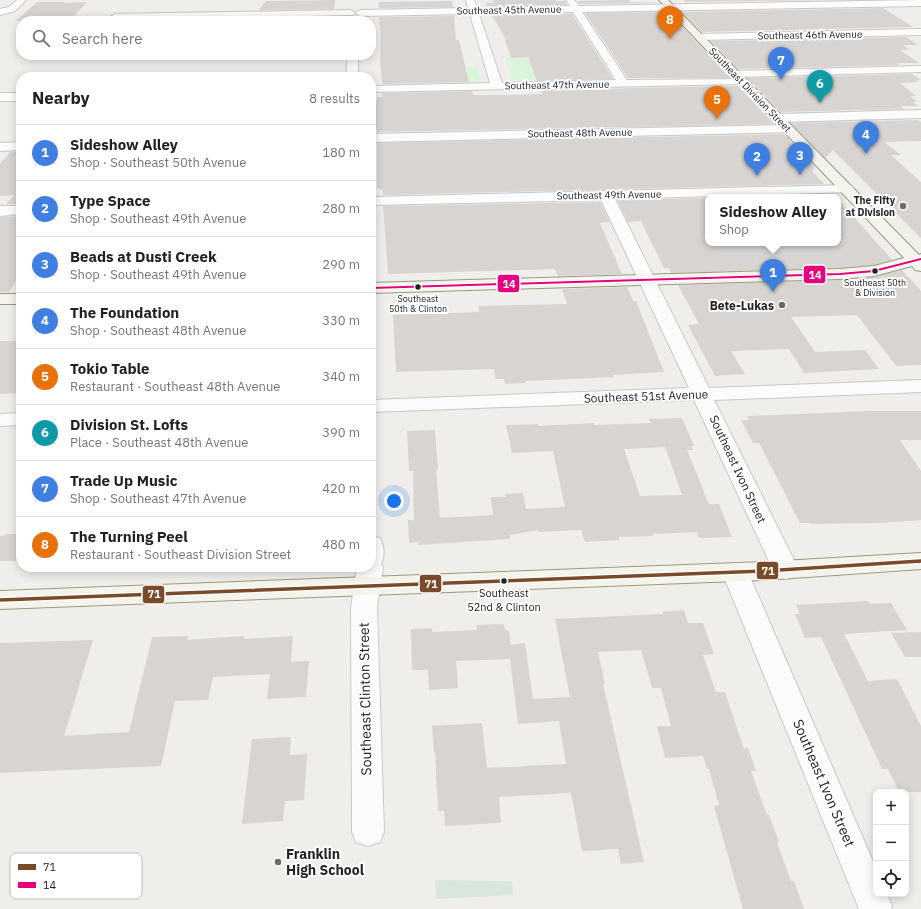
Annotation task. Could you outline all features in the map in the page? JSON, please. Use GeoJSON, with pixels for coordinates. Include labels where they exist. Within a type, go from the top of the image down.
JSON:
{"type":"FeatureCollection","features":[{"type":"Feature","properties":{"kind":"main road","name":"Southeast Division Street"},"geometry":{"type":"LineString","coordinates":[[666,4],[919,262]]}},
{"type":"Feature","properties":{"kind":"main road"},"geometry":{"type":"LineString","coordinates":[[376,288],[858,273],[919,262]]}},
{"type":"Feature","properties":{"kind":"main road"},"geometry":{"type":"LineString","coordinates":[[0,299],[16,298]]}},
{"type":"Feature","properties":{"kind":"main road"},"geometry":{"type":"LineString","coordinates":[[376,570],[735,572],[921,561]]}},
{"type":"Feature","properties":{"kind":"main road"},"geometry":{"type":"LineString","coordinates":[[0,600],[344,572]]}},
{"type":"Feature","properties":{"kind":"street"},"geometry":{"type":"LineString","coordinates":[[0,12],[12,9],[22,0]]}},
{"type":"Feature","properties":{"kind":"street"},"geometry":{"type":"LineString","coordinates":[[470,0],[497,86]]}},
{"type":"Feature","properties":{"kind":"street"},"geometry":{"type":"LineString","coordinates":[[570,0],[624,84]]}},
{"type":"Feature","properties":{"kind":"street"},"geometry":{"type":"LineString","coordinates":[[883,2],[903,14]]}},
{"type":"Feature","properties":{"kind":"street","name":"Southeast 45th Avenue"},"geometry":{"type":"LineString","coordinates":[[116,16],[576,9],[666,4],[921,2]]}},
{"type":"Feature","properties":{"kind":"street","name":"Southeast 46th Avenue"},"geometry":{"type":"LineString","coordinates":[[699,37],[921,32]]}},
{"type":"Feature","properties":{"kind":"street"},"geometry":{"type":"LineString","coordinates":[[352,72],[353,60]]}},
{"type":"Feature","properties":{"kind":"street","name":"Southeast 47th Avenue"},"geometry":{"type":"LineString","coordinates":[[376,89],[624,84],[738,77],[921,69]]}},
{"type":"Feature","properties":{"kind":"street"},"geometry":{"type":"LineString","coordinates":[[0,97],[16,97]]}},
{"type":"Feature","properties":{"kind":"street"},"geometry":{"type":"LineString","coordinates":[[777,118],[921,114]]}},
{"type":"Feature","properties":{"kind":"street","name":"Southeast 48th Avenue"},"geometry":{"type":"LineString","coordinates":[[376,138],[788,129]]}},
{"type":"Feature","properties":{"kind":"street"},"geometry":{"type":"LineString","coordinates":[[0,147],[16,146]]}},
{"type":"Feature","properties":{"kind":"street","name":"Southeast 49th Avenue"},"geometry":{"type":"LineString","coordinates":[[376,201],[847,189]]}},
{"type":"Feature","properties":{"kind":"street","name":"Southeast Ivon Street"},"geometry":{"type":"LineString","coordinates":[[606,195],[623,233],[648,279],[786,570]]}},
{"type":"Feature","properties":{"kind":"street"},"geometry":{"type":"LineString","coordinates":[[0,211],[16,210]]}},
{"type":"Feature","properties":{"kind":"street","name":"Southeast 51st Avenue"},"geometry":{"type":"LineString","coordinates":[[376,406],[921,386]]}},
{"type":"Feature","properties":{"kind":"street"},"geometry":{"type":"LineString","coordinates":[[0,420],[16,419]]}},
{"type":"Feature","properties":{"kind":"street","name":"Southeast Clinton Street"},"geometry":{"type":"LineString","coordinates":[[368,832],[364,608],[369,572]]}},
{"type":"Feature","properties":{"kind":"street","name":"Southeast Ivon Street"},"geometry":{"type":"LineString","coordinates":[[735,572],[875,906]]}},
{"type":"Feature","properties":{"kind":"shaded area"},"geometry":{"type":"Polygon","coordinates":[[[435,880],[512,881],[513,895],[436,899],[435,880]]]}},
{"type":"Feature","properties":{"kind":"green space"},"geometry":{"type":"Polygon","coordinates":[[[551,57],[531,65],[537,80],[512,80],[505,58],[551,57]]]}},
{"type":"Feature","properties":{"kind":"green space"},"geometry":{"type":"Polygon","coordinates":[[[451,67],[477,67],[481,81],[454,82],[451,67]]]}},
{"type":"Feature","properties":{"kind":"building"},"geometry":{"type":"Polygon","coordinates":[[[335,0],[334,9],[259,10],[266,1],[335,0]]]}},
{"type":"Feature","properties":{"kind":"building"},"geometry":{"type":"Polygon","coordinates":[[[493,0],[555,0],[565,1],[567,5],[487,6],[486,3],[494,3],[493,0]]]}},
{"type":"Feature","properties":{"kind":"building"},"geometry":{"type":"Polygon","coordinates":[[[628,0],[630,2],[660,3],[580,4],[577,1],[628,0]]]}},
{"type":"Feature","properties":{"kind":"building"},"geometry":{"type":"Polygon","coordinates":[[[684,0],[835,0],[685,2],[684,0]]]}},
{"type":"Feature","properties":{"kind":"building"},"geometry":{"type":"Polygon","coordinates":[[[452,1],[453,7],[379,8],[379,2],[452,1]]]}},
{"type":"Feature","properties":{"kind":"building"},"geometry":{"type":"Polygon","coordinates":[[[37,2],[87,2],[74,16],[22,16],[37,2]]]}},
{"type":"Feature","properties":{"kind":"building"},"geometry":{"type":"Polygon","coordinates":[[[883,8],[913,27],[702,32],[682,12],[883,8]]]}},
{"type":"Feature","properties":{"kind":"building"},"geometry":{"type":"Polygon","coordinates":[[[668,12],[731,78],[628,78],[585,13],[668,12]]]}},
{"type":"Feature","properties":{"kind":"building"},"geometry":{"type":"Polygon","coordinates":[[[572,14],[613,79],[537,81],[528,57],[511,58],[506,40],[492,15],[572,14]]]}},
{"type":"Feature","properties":{"kind":"building"},"geometry":{"type":"Polygon","coordinates":[[[454,16],[456,40],[459,40],[469,82],[382,84],[380,59],[381,31],[379,17],[454,16]]]}},
{"type":"Feature","properties":{"kind":"building"},"geometry":{"type":"Polygon","coordinates":[[[906,37],[918,45],[903,45],[910,50],[900,50],[919,63],[897,63],[900,65],[738,69],[711,41],[906,37]]]}},
{"type":"Feature","properties":{"kind":"building"},"geometry":{"type":"Polygon","coordinates":[[[912,74],[921,80],[915,80],[918,82],[900,83],[916,96],[910,96],[917,102],[913,102],[918,106],[901,106],[904,109],[781,112],[747,78],[912,74]]]}},
{"type":"Feature","properties":{"kind":"building"},"geometry":{"type":"Polygon","coordinates":[[[738,86],[774,124],[377,132],[376,130],[376,100],[377,97],[382,97],[382,93],[472,91],[473,95],[543,94],[541,90],[738,86]]]}},
{"type":"Feature","properties":{"kind":"building"},"geometry":{"type":"Polygon","coordinates":[[[918,120],[921,122],[921,141],[884,142],[901,155],[891,155],[921,182],[921,238],[833,150],[825,158],[791,123],[918,120]]]}},
{"type":"Feature","properties":{"kind":"building"},"geometry":{"type":"Polygon","coordinates":[[[784,134],[815,167],[812,171],[824,184],[383,195],[383,190],[377,188],[377,143],[784,134]]]}},
{"type":"Feature","properties":{"kind":"building"},"geometry":{"type":"Polygon","coordinates":[[[10,152],[16,152],[16,204],[6,204],[14,195],[0,196],[0,164],[10,152]]]}},
{"type":"Feature","properties":{"kind":"building"},"geometry":{"type":"Polygon","coordinates":[[[705,198],[705,246],[841,246],[841,202],[892,260],[874,265],[840,268],[671,273],[669,268],[664,268],[641,221],[628,222],[617,200],[705,198]]]}},
{"type":"Feature","properties":{"kind":"building"},"geometry":{"type":"Polygon","coordinates":[[[600,202],[610,222],[600,223],[622,274],[558,276],[555,269],[388,274],[383,206],[600,202]]]}},
{"type":"Feature","properties":{"kind":"building"},"geometry":{"type":"Polygon","coordinates":[[[16,216],[16,280],[9,292],[0,292],[0,217],[16,216]]]}},
{"type":"Feature","properties":{"kind":"building"},"geometry":{"type":"Polygon","coordinates":[[[902,270],[921,291],[921,365],[896,366],[857,315],[791,317],[815,352],[865,350],[879,369],[804,373],[789,349],[731,351],[745,374],[715,376],[688,325],[699,324],[678,285],[840,280],[874,277],[902,270]]]}},
{"type":"Feature","properties":{"kind":"building"},"geometry":{"type":"Polygon","coordinates":[[[627,287],[633,301],[636,301],[664,372],[613,375],[614,377],[525,381],[525,383],[505,384],[504,379],[495,379],[494,369],[396,372],[393,315],[479,312],[478,306],[567,304],[562,289],[627,287]]]}},
{"type":"Feature","properties":{"kind":"building"},"geometry":{"type":"Polygon","coordinates":[[[0,341],[16,341],[16,393],[0,394],[0,341]]]}},
{"type":"Feature","properties":{"kind":"building"},"geometry":{"type":"Polygon","coordinates":[[[869,411],[921,411],[921,440],[900,440],[921,471],[921,520],[881,523],[800,523],[759,443],[753,443],[741,420],[749,420],[747,416],[869,411]]]}},
{"type":"Feature","properties":{"kind":"building"},"geometry":{"type":"Polygon","coordinates":[[[682,418],[694,446],[691,446],[693,450],[687,450],[709,504],[719,504],[732,537],[699,538],[697,532],[652,534],[653,536],[619,537],[619,540],[585,542],[581,530],[539,532],[538,530],[510,535],[510,539],[418,545],[418,542],[409,543],[408,520],[414,520],[413,471],[409,471],[407,431],[435,430],[438,470],[436,470],[440,518],[493,515],[491,497],[506,497],[505,494],[523,493],[526,509],[565,507],[553,451],[512,453],[506,425],[538,424],[538,426],[594,423],[595,425],[651,423],[649,419],[682,418]],[[665,447],[624,449],[640,496],[682,495],[665,447]]]}},
{"type":"Feature","properties":{"kind":"building"},"geometry":{"type":"Polygon","coordinates":[[[6,534],[16,534],[16,561],[0,561],[0,536],[5,536],[6,534]]]}},
{"type":"Feature","properties":{"kind":"building"},"geometry":{"type":"Polygon","coordinates":[[[868,601],[870,604],[891,603],[907,630],[844,634],[868,681],[897,679],[921,726],[921,792],[909,792],[909,789],[898,789],[888,769],[882,769],[821,637],[805,638],[795,614],[800,614],[796,605],[868,601]]]}},
{"type":"Feature","properties":{"kind":"building"},"geometry":{"type":"Polygon","coordinates":[[[684,610],[688,623],[703,623],[714,654],[703,655],[716,692],[725,692],[744,749],[748,748],[756,771],[751,771],[767,815],[769,815],[779,842],[777,843],[791,881],[794,881],[804,909],[743,909],[714,806],[719,805],[709,769],[707,769],[703,756],[665,758],[657,726],[671,726],[661,688],[652,688],[641,650],[598,652],[605,684],[603,684],[644,862],[621,864],[618,849],[582,851],[571,793],[499,797],[501,823],[445,826],[444,811],[438,811],[432,726],[482,723],[487,768],[566,764],[559,721],[518,724],[510,659],[456,661],[458,688],[429,690],[428,670],[412,670],[411,629],[432,628],[432,632],[477,630],[476,625],[504,624],[505,630],[509,631],[511,645],[525,643],[533,699],[570,697],[555,619],[663,614],[662,612],[684,610]]]}},
{"type":"Feature","properties":{"kind":"building"},"geometry":{"type":"Polygon","coordinates":[[[921,632],[921,657],[905,657],[891,633],[921,632]]]}},
{"type":"Feature","properties":{"kind":"building"},"geometry":{"type":"Polygon","coordinates":[[[188,636],[187,640],[244,636],[244,639],[293,636],[291,662],[309,661],[306,697],[267,699],[270,674],[213,677],[208,700],[175,701],[161,766],[0,773],[0,643],[93,640],[64,736],[129,732],[152,637],[188,636]]]}},
{"type":"Feature","properties":{"kind":"building"},"geometry":{"type":"Polygon","coordinates":[[[291,737],[290,755],[307,754],[304,800],[285,801],[283,821],[242,824],[252,739],[291,737]]]}},
{"type":"Feature","properties":{"kind":"transit line","name":"14"},"geometry":{"type":"LineString","coordinates":[[376,288],[840,274],[874,271],[921,259]]}},
{"type":"Feature","properties":{"kind":"transit line","name":"71"},"geometry":{"type":"LineString","coordinates":[[0,600],[764,571],[921,561]]}},
{"type":"Feature","properties":{"kind":"place","name":"The Turning Peel"},"geometry":{"type":"Point","coordinates":[670,39]}},
{"type":"Feature","properties":{"kind":"place","name":"Trade Up Music"},"geometry":{"type":"Point","coordinates":[781,80]}},
{"type":"Feature","properties":{"kind":"place","name":"Division St. Lofts"},"geometry":{"type":"Point","coordinates":[820,103]}},
{"type":"Feature","properties":{"kind":"place","name":"Tokio Table"},"geometry":{"type":"Point","coordinates":[717,119]}},
{"type":"Feature","properties":{"kind":"place","name":"The Foundation"},"geometry":{"type":"Point","coordinates":[866,154]}},
{"type":"Feature","properties":{"kind":"place","name":"Beads at Dusti Creek"},"geometry":{"type":"Point","coordinates":[800,175]}},
{"type":"Feature","properties":{"kind":"place","name":"Type Space"},"geometry":{"type":"Point","coordinates":[757,176]}},
{"type":"Feature","properties":{"kind":"place","name":"The Fifty at Division"},"geometry":{"type":"Point","coordinates":[903,206]}},
{"type":"Feature","properties":{"kind":"place","name":"Southeast 50th & Division"},"geometry":{"type":"Point","coordinates":[875,271]}},
{"type":"Feature","properties":{"kind":"place","name":"Southeast 50th & Clinton"},"geometry":{"type":"Point","coordinates":[418,287]}},
{"type":"Feature","properties":{"kind":"place","name":"Sideshow Alley"},"geometry":{"type":"Point","coordinates":[773,292]}},
{"type":"Feature","properties":{"kind":"place","name":"Bete-Lukas"},"geometry":{"type":"Point","coordinates":[782,305]}},
{"type":"Feature","properties":{"kind":"place","name":"Southeast 52nd & Clinton"},"geometry":{"type":"Point","coordinates":[504,581]}},
{"type":"Feature","properties":{"kind":"place","name":"Franklin High School"},"geometry":{"type":"Point","coordinates":[278,862]}}]}
